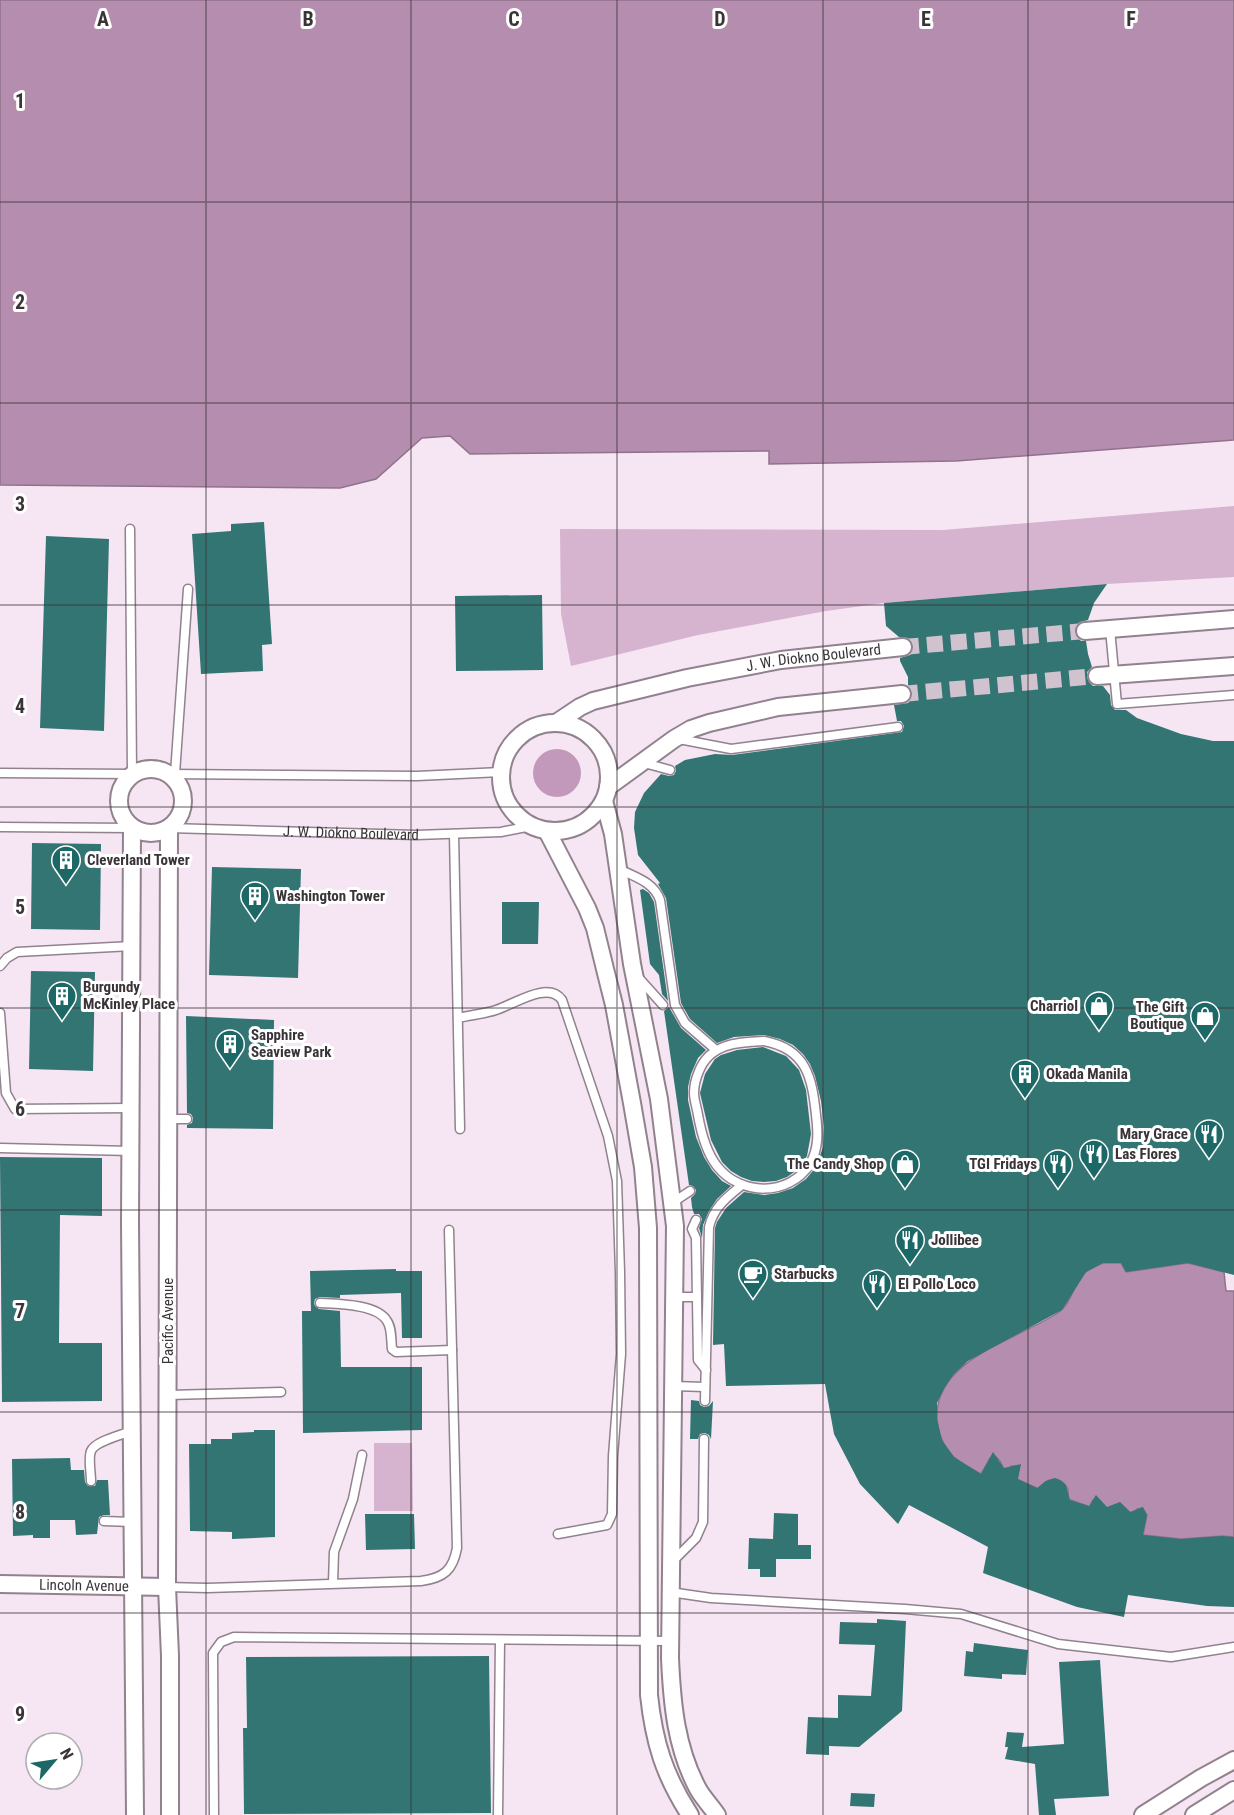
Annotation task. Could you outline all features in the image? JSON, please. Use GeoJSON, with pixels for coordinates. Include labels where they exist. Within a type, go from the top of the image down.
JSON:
{"type":"FeatureCollection","features":[{"type":"Feature","properties":{"kind":"street"},"geometry":{"type":"LineString","coordinates":[[1085,631],[1234,619]]}},
{"type":"Feature","properties":{"kind":"street","name":"J. W. Diokno Boulevard"},"geometry":{"type":"LineString","coordinates":[[556,723],[593,701],[687,678],[781,660],[903,647]]}},
{"type":"Feature","properties":{"kind":"street"},"geometry":{"type":"LineString","coordinates":[[1097,676],[1234,666]]}},
{"type":"Feature","properties":{"kind":"street"},"geometry":{"type":"LineString","coordinates":[[717,1815],[699,1790],[682,1754],[672,1707],[670,1563],[675,1226],[659,1099],[633,971],[606,794],[608,766],[605,756],[593,739],[576,728],[556,723],[538,726],[520,736],[507,752],[501,772],[501,786],[505,798],[511,810],[520,819],[539,829],[561,832],[574,829],[586,822],[597,813],[606,794],[641,762],[674,739],[700,726],[778,707],[902,694]]}},
{"type":"Feature","properties":{"kind":"street"},"geometry":{"type":"LineString","coordinates":[[150,768],[172,774],[181,790],[183,801],[177,820],[169,828],[154,833],[132,828],[120,812],[118,801],[124,781],[132,774],[150,768]]}},
{"type":"Feature","properties":{"kind":"street"},"geometry":{"type":"LineString","coordinates":[[132,828],[131,1431],[135,1815]]}},
{"type":"Feature","properties":{"kind":"street","name":"Pacific Avenue"},"geometry":{"type":"LineString","coordinates":[[169,828],[167,1587],[170,1656],[170,1815]]}},
{"type":"Feature","properties":{"kind":"street"},"geometry":{"type":"LineString","coordinates":[[539,829],[579,890],[595,928],[614,1005],[643,1167],[648,1227],[649,1695],[653,1729],[661,1759],[676,1793],[690,1815]]}},
{"type":"Feature","properties":{"kind":"street","name":"Lincoln Avenue"},"geometry":{"type":"LineString","coordinates":[[0,1584],[167,1587]]}},
{"type":"Feature","properties":{"kind":"street"},"geometry":{"type":"LineString","coordinates":[[1143,1815],[1234,1760]]}},
{"type":"Feature","properties":{"kind":"street"},"geometry":{"type":"LineString","coordinates":[[1194,1815],[1234,1790]]}},
{"type":"Feature","properties":{"kind":"lane"},"geometry":{"type":"LineString","coordinates":[[0,773],[132,774],[130,529]]}},
{"type":"Feature","properties":{"kind":"lane"},"geometry":{"type":"LineString","coordinates":[[188,589],[172,774],[417,776],[501,772]]}},
{"type":"Feature","properties":{"kind":"lane"},"geometry":{"type":"LineString","coordinates":[[1110,629],[1118,704],[1234,695]]}},
{"type":"Feature","properties":{"kind":"lane"},"geometry":{"type":"LineString","coordinates":[[674,739],[731,749],[893,728]]}},
{"type":"Feature","properties":{"kind":"lane"},"geometry":{"type":"LineString","coordinates":[[641,762],[670,770]]}},
{"type":"Feature","properties":{"kind":"lane"},"geometry":{"type":"LineString","coordinates":[[0,827],[132,828]]}},
{"type":"Feature","properties":{"kind":"lane","name":"J. W. Diokno Boulevard"},"geometry":{"type":"LineString","coordinates":[[169,828],[416,836],[539,829]]}},
{"type":"Feature","properties":{"kind":"lane"},"geometry":{"type":"LineString","coordinates":[[454,834],[460,1130]]}},
{"type":"Feature","properties":{"kind":"lane"},"geometry":{"type":"LineString","coordinates":[[618,868],[649,884],[657,892],[675,1005],[686,1023],[716,1050]]}},
{"type":"Feature","properties":{"kind":"lane"},"geometry":{"type":"LineString","coordinates":[[0,966],[18,952],[133,946]]}},
{"type":"Feature","properties":{"kind":"lane"},"geometry":{"type":"LineString","coordinates":[[633,971],[663,1005]]}},
{"type":"Feature","properties":{"kind":"lane"},"geometry":{"type":"LineString","coordinates":[[458,1018],[498,1010],[520,999],[541,993],[554,992],[559,995],[597,1101],[617,1181],[621,1354],[613,1456],[612,1514],[607,1525],[558,1534]]}},
{"type":"Feature","properties":{"kind":"lane"},"geometry":{"type":"LineString","coordinates":[[0,1013],[6,1094],[15,1109],[131,1108]]}},
{"type":"Feature","properties":{"kind":"lane"},"geometry":{"type":"LineString","coordinates":[[764,1041],[775,1043],[788,1049],[798,1058],[810,1076],[818,1142],[809,1165],[785,1185],[765,1189],[742,1185],[726,1175],[709,1153],[697,1109],[694,1093],[695,1079],[700,1066],[707,1057],[725,1045],[764,1041]]}},
{"type":"Feature","properties":{"kind":"lane"},"geometry":{"type":"LineString","coordinates":[[167,1119],[187,1119]]}},
{"type":"Feature","properties":{"kind":"lane"},"geometry":{"type":"LineString","coordinates":[[0,1148],[131,1151]]}},
{"type":"Feature","properties":{"kind":"lane"},"geometry":{"type":"LineString","coordinates":[[705,1401],[708,1238],[712,1215],[720,1203],[742,1185]]}},
{"type":"Feature","properties":{"kind":"lane"},"geometry":{"type":"LineString","coordinates":[[672,1203],[690,1191]]}},
{"type":"Feature","properties":{"kind":"lane"},"geometry":{"type":"LineString","coordinates":[[696,1220],[692,1229],[696,1238],[698,1360],[706,1370]]}},
{"type":"Feature","properties":{"kind":"lane"},"geometry":{"type":"LineString","coordinates":[[167,1587],[207,1588],[422,1581],[444,1574],[450,1567],[457,1548],[448,1230]]}},
{"type":"Feature","properties":{"kind":"lane"},"geometry":{"type":"LineString","coordinates":[[673,1296],[697,1297]]}},
{"type":"Feature","properties":{"kind":"lane"},"geometry":{"type":"LineString","coordinates":[[320,1303],[355,1305],[379,1313],[389,1323],[392,1349],[396,1352],[452,1350]]}},
{"type":"Feature","properties":{"kind":"lane"},"geometry":{"type":"LineString","coordinates":[[672,1386],[705,1387]]}},
{"type":"Feature","properties":{"kind":"lane"},"geometry":{"type":"LineString","coordinates":[[168,1395],[281,1392]]}},
{"type":"Feature","properties":{"kind":"lane"},"geometry":{"type":"LineString","coordinates":[[91,1480],[90,1452],[94,1447],[131,1431]]}},
{"type":"Feature","properties":{"kind":"lane"},"geometry":{"type":"LineString","coordinates":[[670,1563],[696,1538],[701,1527],[704,1439]]}},
{"type":"Feature","properties":{"kind":"lane"},"geometry":{"type":"LineString","coordinates":[[333,1583],[334,1552],[353,1499],[362,1455]]}},
{"type":"Feature","properties":{"kind":"lane"},"geometry":{"type":"LineString","coordinates":[[104,1521],[132,1522]]}},
{"type":"Feature","properties":{"kind":"lane"},"geometry":{"type":"LineString","coordinates":[[670,1592],[711,1598],[961,1614],[1058,1644],[1171,1657],[1234,1647]]}},
{"type":"Feature","properties":{"kind":"lane"},"geometry":{"type":"LineString","coordinates":[[214,1815],[213,1653],[221,1642],[234,1636],[670,1641]]}},
{"type":"Feature","properties":{"kind":"lane"},"geometry":{"type":"LineString","coordinates":[[498,1815],[500,1640]]}},
{"type":"Feature","properties":{"kind":"shaded area"},"geometry":{"type":"Polygon","coordinates":[[[0,0],[1234,0],[1234,440],[956,461],[769,464],[769,451],[470,454],[450,436],[422,438],[376,479],[340,488],[0,485],[0,0]]]}},
{"type":"Feature","properties":{"kind":"shaded area"},"geometry":{"type":"Polygon","coordinates":[[[1234,506],[1234,577],[1107,584],[884,603],[826,611],[698,635],[571,666],[561,614],[560,529],[943,530],[1234,506]]]}},
{"type":"Feature","properties":{"kind":"shaded area"},"geometry":{"type":"Polygon","coordinates":[[[552,749],[562,749],[574,756],[581,768],[581,778],[574,790],[562,797],[552,797],[537,786],[533,778],[533,768],[544,753],[552,749]]]}},
{"type":"Feature","properties":{"kind":"shaded area"},"geometry":{"type":"Polygon","coordinates":[[[1103,1263],[1121,1263],[1126,1272],[1188,1263],[1224,1272],[1226,1291],[1234,1291],[1234,1537],[1181,1539],[1143,1535],[1147,1515],[1142,1508],[1137,1509],[1133,1515],[1121,1504],[1112,1513],[1093,1500],[1090,1507],[1068,1499],[1068,1489],[1062,1482],[1054,1479],[1046,1482],[1039,1489],[1016,1479],[1016,1466],[1011,1466],[1006,1474],[995,1456],[990,1458],[981,1474],[957,1460],[944,1444],[939,1433],[937,1416],[940,1396],[950,1379],[983,1352],[1059,1312],[1067,1303],[1083,1275],[1103,1263]]]}},
{"type":"Feature","properties":{"kind":"shaded area"},"geometry":{"type":"Polygon","coordinates":[[[374,1443],[412,1443],[413,1511],[374,1511],[374,1443]]]}},
{"type":"Feature","properties":{"kind":"building"},"geometry":{"type":"Polygon","coordinates":[[[264,522],[272,644],[262,645],[263,671],[201,674],[192,534],[231,531],[231,524],[264,522]]]}},
{"type":"Feature","properties":{"kind":"building"},"geometry":{"type":"Polygon","coordinates":[[[46,536],[109,539],[104,731],[40,728],[46,536]]]}},
{"type":"Feature","properties":{"kind":"building","name":"Okada Manila"},"geometry":{"type":"Polygon","coordinates":[[[1107,584],[1094,603],[1088,620],[1080,622],[1075,627],[1077,637],[1081,641],[1086,641],[1092,667],[1087,672],[1089,682],[1093,686],[1103,686],[1110,695],[1111,705],[1115,710],[1126,710],[1137,718],[1181,734],[1213,741],[1234,741],[1234,1275],[1188,1263],[1126,1272],[1121,1263],[1103,1263],[1086,1272],[1062,1310],[968,1361],[954,1374],[937,1403],[937,1419],[942,1440],[954,1457],[981,1474],[993,1452],[1004,1468],[1021,1464],[1018,1479],[1037,1488],[1055,1478],[1066,1485],[1070,1500],[1089,1506],[1096,1495],[1107,1507],[1120,1502],[1130,1512],[1143,1507],[1147,1515],[1143,1535],[1181,1539],[1234,1537],[1234,1607],[1207,1606],[1128,1595],[1124,1617],[1077,1607],[983,1573],[988,1547],[909,1505],[898,1524],[860,1484],[834,1434],[825,1384],[726,1386],[724,1344],[713,1345],[715,1228],[717,1222],[726,1208],[744,1192],[764,1195],[778,1193],[793,1188],[806,1179],[816,1167],[823,1147],[824,1127],[821,1101],[810,1064],[793,1045],[764,1035],[734,1037],[717,1043],[690,1019],[681,1003],[666,898],[658,884],[660,883],[638,855],[634,828],[635,812],[644,793],[661,774],[674,775],[675,766],[685,760],[715,754],[732,755],[902,732],[904,726],[901,721],[897,721],[894,705],[908,703],[912,698],[908,677],[900,658],[910,655],[913,645],[908,638],[899,637],[886,626],[884,603],[1107,584]]]}},
{"type":"Feature","properties":{"kind":"building"},"geometry":{"type":"Polygon","coordinates":[[[542,595],[543,670],[456,671],[455,596],[542,595]]]}},
{"type":"Feature","properties":{"kind":"building","name":"Cleverland Tower"},"geometry":{"type":"Polygon","coordinates":[[[32,843],[101,844],[100,930],[31,929],[32,843]]]}},
{"type":"Feature","properties":{"kind":"building","name":"Washington Tower"},"geometry":{"type":"Polygon","coordinates":[[[212,867],[301,869],[298,978],[209,975],[212,867]]]}},
{"type":"Feature","properties":{"kind":"building"},"geometry":{"type":"Polygon","coordinates":[[[643,889],[649,893],[654,902],[668,1001],[662,994],[659,975],[650,964],[640,890],[643,889]]]}},
{"type":"Feature","properties":{"kind":"building"},"geometry":{"type":"Polygon","coordinates":[[[502,902],[539,902],[538,944],[502,944],[502,902]]]}},
{"type":"Feature","properties":{"kind":"building","name":"Burgundy McKinley Place"},"geometry":{"type":"Polygon","coordinates":[[[31,971],[95,972],[93,1071],[29,1069],[31,971]]]}},
{"type":"Feature","properties":{"kind":"building"},"geometry":{"type":"Polygon","coordinates":[[[669,1007],[681,1028],[706,1050],[698,1058],[691,1074],[688,1100],[696,1137],[704,1157],[722,1181],[731,1186],[717,1199],[709,1211],[703,1225],[702,1238],[699,1228],[702,1219],[699,1214],[694,1214],[692,1207],[691,1198],[696,1190],[689,1185],[664,1011],[669,1007]]]}},
{"type":"Feature","properties":{"kind":"building","name":"Sapphire Seaview Park"},"geometry":{"type":"Polygon","coordinates":[[[186,1016],[274,1020],[273,1129],[187,1128],[193,1118],[187,1113],[186,1016]]]}},
{"type":"Feature","properties":{"kind":"building"},"geometry":{"type":"Polygon","coordinates":[[[763,1047],[786,1056],[799,1070],[806,1090],[811,1134],[807,1156],[797,1170],[776,1181],[764,1182],[741,1177],[722,1162],[711,1140],[700,1093],[705,1074],[715,1059],[737,1050],[763,1047]]]}},
{"type":"Feature","properties":{"kind":"building"},"geometry":{"type":"Polygon","coordinates":[[[0,1157],[102,1158],[102,1216],[60,1215],[59,1343],[102,1343],[102,1401],[2,1402],[0,1157]]]}},
{"type":"Feature","properties":{"kind":"building"},"geometry":{"type":"Polygon","coordinates":[[[396,1269],[396,1271],[422,1271],[422,1338],[402,1338],[401,1293],[340,1295],[340,1298],[320,1297],[315,1299],[314,1303],[319,1309],[340,1311],[341,1367],[422,1367],[422,1430],[303,1433],[302,1311],[311,1311],[310,1271],[396,1269]]]}},
{"type":"Feature","properties":{"kind":"building"},"geometry":{"type":"Polygon","coordinates":[[[691,1400],[699,1401],[704,1407],[709,1406],[713,1401],[711,1439],[705,1433],[700,1434],[698,1439],[690,1439],[691,1400]]]}},
{"type":"Feature","properties":{"kind":"building"},"geometry":{"type":"Polygon","coordinates":[[[254,1430],[275,1430],[275,1537],[232,1539],[232,1532],[190,1531],[189,1444],[211,1444],[211,1439],[232,1439],[232,1433],[254,1432],[254,1430]]]}},
{"type":"Feature","properties":{"kind":"building"},"geometry":{"type":"Polygon","coordinates":[[[70,1458],[71,1470],[84,1470],[85,1482],[88,1486],[95,1486],[97,1480],[108,1480],[110,1515],[99,1517],[97,1534],[76,1535],[75,1520],[50,1520],[50,1538],[33,1538],[33,1535],[13,1536],[12,1459],[70,1458]]]}},
{"type":"Feature","properties":{"kind":"building"},"geometry":{"type":"Polygon","coordinates":[[[774,1513],[798,1514],[798,1545],[811,1545],[811,1559],[776,1559],[776,1577],[760,1577],[760,1569],[748,1569],[749,1538],[773,1539],[774,1513]]]}},
{"type":"Feature","properties":{"kind":"building"},"geometry":{"type":"Polygon","coordinates":[[[365,1514],[414,1514],[415,1549],[366,1550],[365,1514]]]}},
{"type":"Feature","properties":{"kind":"building"},"geometry":{"type":"Polygon","coordinates":[[[877,1619],[906,1621],[902,1711],[859,1747],[829,1746],[829,1755],[806,1754],[808,1717],[838,1718],[838,1695],[871,1696],[875,1645],[839,1644],[840,1622],[877,1623],[877,1619]]]}},
{"type":"Feature","properties":{"kind":"building"},"geometry":{"type":"Polygon","coordinates":[[[974,1643],[1028,1650],[1026,1675],[1002,1674],[1002,1679],[964,1676],[966,1651],[973,1652],[974,1643]]]}},
{"type":"Feature","properties":{"kind":"building"},"geometry":{"type":"Polygon","coordinates":[[[489,1656],[491,1813],[244,1814],[243,1728],[247,1728],[246,1657],[489,1656]]]}},
{"type":"Feature","properties":{"kind":"building"},"geometry":{"type":"Polygon","coordinates":[[[1100,1660],[1109,1796],[1054,1799],[1056,1815],[1039,1815],[1035,1764],[1005,1759],[1008,1747],[1005,1747],[1007,1732],[1024,1733],[1022,1747],[1064,1744],[1059,1662],[1100,1660]]]}},
{"type":"Feature","properties":{"kind":"building"},"geometry":{"type":"Polygon","coordinates":[[[851,1793],[875,1794],[874,1807],[850,1806],[851,1793]]]}},
{"type":"Feature","properties":{"kind":"tunnel"},"geometry":{"type":"LineString","coordinates":[[903,647],[1085,631]]}},
{"type":"Feature","properties":{"kind":"tunnel"},"geometry":{"type":"LineString","coordinates":[[902,694],[1097,676]]}},
{"type":"Feature","properties":{"kind":"place","name":"Cleverland Tower"},"geometry":{"type":"Point","coordinates":[66,886]}},
{"type":"Feature","properties":{"kind":"place","name":"Washington Tower"},"geometry":{"type":"Point","coordinates":[255,922]}},
{"type":"Feature","properties":{"kind":"place","name":"Burgundy McKinley Place"},"geometry":{"type":"Point","coordinates":[62,1022]}},
{"type":"Feature","properties":{"kind":"place","name":"Charriol"},"geometry":{"type":"Point","coordinates":[1099,1032]}},
{"type":"Feature","properties":{"kind":"place","name":"The Gift Boutique"},"geometry":{"type":"Point","coordinates":[1205,1042]}},
{"type":"Feature","properties":{"kind":"place","name":"Sapphire Seaview Park"},"geometry":{"type":"Point","coordinates":[230,1070]}},
{"type":"Feature","properties":{"kind":"place","name":"Okada Manila"},"geometry":{"type":"Point","coordinates":[1025,1100]}},
{"type":"Feature","properties":{"kind":"place","name":"Mary Grace"},"geometry":{"type":"Point","coordinates":[1209,1160]}},
{"type":"Feature","properties":{"kind":"place","name":"Las Flores"},"geometry":{"type":"Point","coordinates":[1094,1180]}},
{"type":"Feature","properties":{"kind":"place","name":"The Candy Shop"},"geometry":{"type":"Point","coordinates":[905,1190]}},
{"type":"Feature","properties":{"kind":"place","name":"TGI Fridays"},"geometry":{"type":"Point","coordinates":[1058,1190]}},
{"type":"Feature","properties":{"kind":"place","name":"Jollibee"},"geometry":{"type":"Point","coordinates":[910,1266]}},
{"type":"Feature","properties":{"kind":"place","name":"Starbucks"},"geometry":{"type":"Point","coordinates":[753,1300]}},
{"type":"Feature","properties":{"kind":"place","name":"El Pollo Loco"},"geometry":{"type":"Point","coordinates":[877,1310]}}]}
